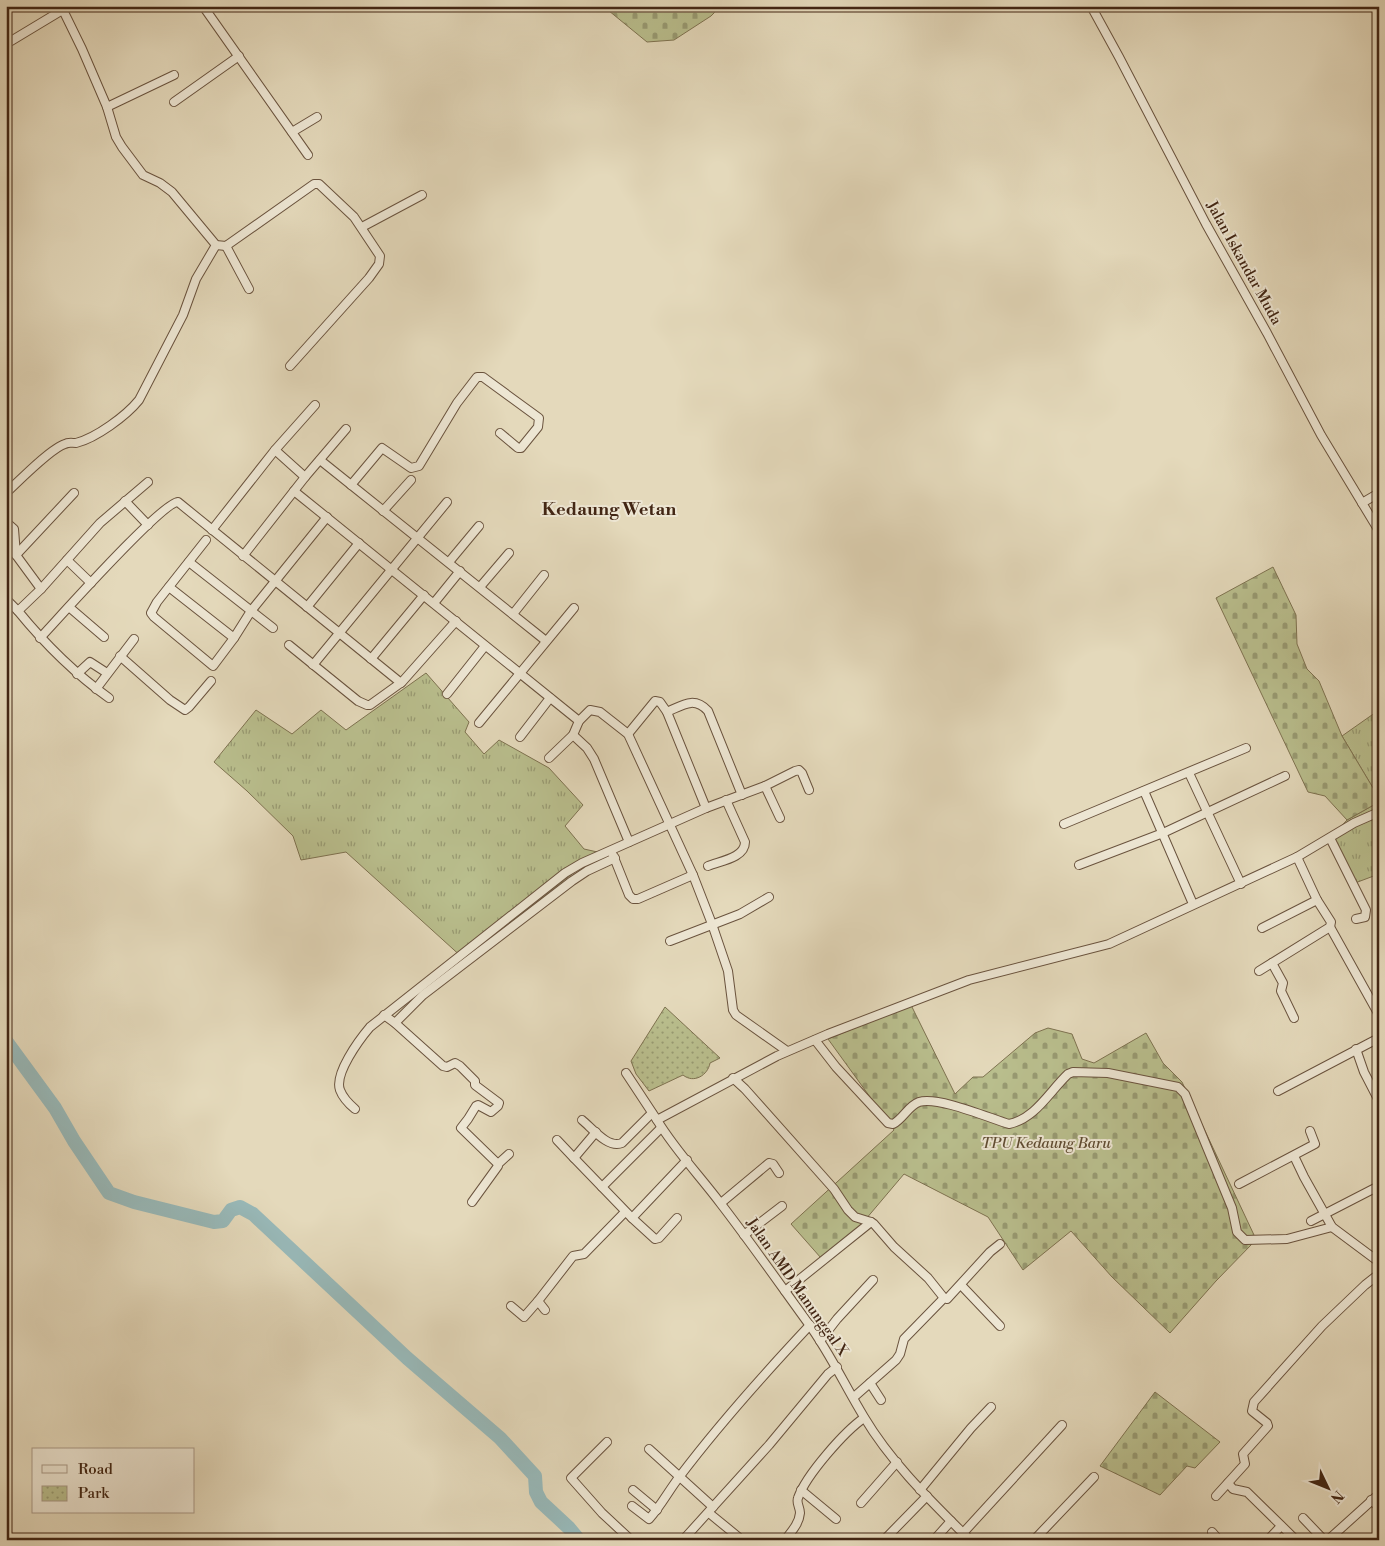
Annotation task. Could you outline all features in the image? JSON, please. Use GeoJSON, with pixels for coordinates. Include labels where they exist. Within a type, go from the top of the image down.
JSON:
{"type":"FeatureCollection","features":[{"type":"Feature","properties":{"kind":"street"},"geometry":{"type":"LineString","coordinates":[[203,6],[308,155]]}},
{"type":"Feature","properties":{"kind":"street","name":"Jalan Iskandar Muda"},"geometry":{"type":"LineString","coordinates":[[1091,6],[1206,224],[1321,435],[1379,531]]}},
{"type":"Feature","properties":{"kind":"street"},"geometry":{"type":"LineString","coordinates":[[6,44],[64,8],[107,107],[119,142],[143,175],[160,183],[172,192],[216,245],[226,246],[314,184],[319,184],[362,226],[380,256],[378,264],[364,284],[290,366]]}},
{"type":"Feature","properties":{"kind":"street"},"geometry":{"type":"LineString","coordinates":[[174,102],[239,56]]}},
{"type":"Feature","properties":{"kind":"street"},"geometry":{"type":"LineString","coordinates":[[107,107],[174,75]]}},
{"type":"Feature","properties":{"kind":"street"},"geometry":{"type":"LineString","coordinates":[[292,132],[318,118]]}},
{"type":"Feature","properties":{"kind":"street"},"geometry":{"type":"LineString","coordinates":[[362,226],[422,195]]}},
{"type":"Feature","properties":{"kind":"street"},"geometry":{"type":"LineString","coordinates":[[6,493],[46,456],[64,444],[76,443],[91,437],[131,409],[142,394],[183,315],[196,279],[216,245]]}},
{"type":"Feature","properties":{"kind":"street"},"geometry":{"type":"LineString","coordinates":[[226,246],[249,289]]}},
{"type":"Feature","properties":{"kind":"street"},"geometry":{"type":"LineString","coordinates":[[351,485],[382,448],[411,468],[419,466],[457,403],[476,378],[483,377],[488,380],[539,418],[538,427],[521,448],[518,448],[500,433]]}},
{"type":"Feature","properties":{"kind":"street"},"geometry":{"type":"LineString","coordinates":[[212,530],[275,450],[315,405]]}},
{"type":"Feature","properties":{"kind":"street"},"geometry":{"type":"LineString","coordinates":[[243,556],[305,477],[346,429]]}},
{"type":"Feature","properties":{"kind":"street"},"geometry":{"type":"LineString","coordinates":[[275,450],[305,477]]}},
{"type":"Feature","properties":{"kind":"street"},"geometry":{"type":"LineString","coordinates":[[320,460],[546,641]]}},
{"type":"Feature","properties":{"kind":"street"},"geometry":{"type":"LineString","coordinates":[[384,511],[411,480]]}},
{"type":"Feature","properties":{"kind":"street"},"geometry":{"type":"LineString","coordinates":[[18,611],[100,523],[148,482]]}},
{"type":"Feature","properties":{"kind":"street"},"geometry":{"type":"LineString","coordinates":[[294,491],[579,721]]}},
{"type":"Feature","properties":{"kind":"street"},"geometry":{"type":"LineString","coordinates":[[6,551],[16,551],[74,493]]}},
{"type":"Feature","properties":{"kind":"street"},"geometry":{"type":"LineString","coordinates":[[1362,503],[1379,493]]}},
{"type":"Feature","properties":{"kind":"street"},"geometry":{"type":"LineString","coordinates":[[125,501],[148,525]]}},
{"type":"Feature","properties":{"kind":"street"},"geometry":{"type":"LineString","coordinates":[[40,638],[148,525],[170,505],[178,502],[401,683]]}},
{"type":"Feature","properties":{"kind":"street"},"geometry":{"type":"LineString","coordinates":[[313,665],[447,502]]}},
{"type":"Feature","properties":{"kind":"street"},"geometry":{"type":"LineString","coordinates":[[206,540],[168,587],[151,612],[212,666],[234,638],[251,611],[327,517]]}},
{"type":"Feature","properties":{"kind":"street"},"geometry":{"type":"LineString","coordinates":[[6,522],[14,529],[16,551],[41,588]]}},
{"type":"Feature","properties":{"kind":"street"},"geometry":{"type":"LineString","coordinates":[[449,562],[479,526]]}},
{"type":"Feature","properties":{"kind":"street"},"geometry":{"type":"LineString","coordinates":[[307,607],[359,543]]}},
{"type":"Feature","properties":{"kind":"street"},"geometry":{"type":"LineString","coordinates":[[480,587],[509,553]]}},
{"type":"Feature","properties":{"kind":"street"},"geometry":{"type":"LineString","coordinates":[[67,560],[91,583]]}},
{"type":"Feature","properties":{"kind":"street"},"geometry":{"type":"LineString","coordinates":[[189,562],[272,628]]}},
{"type":"Feature","properties":{"kind":"street"},"geometry":{"type":"LineString","coordinates":[[434,603],[460,571]]}},
{"type":"Feature","properties":{"kind":"street"},"geometry":{"type":"LineString","coordinates":[[513,614],[544,575]]}},
{"type":"Feature","properties":{"kind":"street"},"geometry":{"type":"LineString","coordinates":[[168,587],[234,638]]}},
{"type":"Feature","properties":{"kind":"street"},"geometry":{"type":"LineString","coordinates":[[371,659],[424,595]]}},
{"type":"Feature","properties":{"kind":"street"},"geometry":{"type":"LineString","coordinates":[[6,599],[40,638],[77,674],[109,698]]}},
{"type":"Feature","properties":{"kind":"street"},"geometry":{"type":"LineString","coordinates":[[6,604],[18,611]]}},
{"type":"Feature","properties":{"kind":"street"},"geometry":{"type":"LineString","coordinates":[[69,606],[104,637]]}},
{"type":"Feature","properties":{"kind":"street"},"geometry":{"type":"LineString","coordinates":[[479,723],[574,608]]}},
{"type":"Feature","properties":{"kind":"street"},"geometry":{"type":"LineString","coordinates":[[288,645],[358,701],[370,705],[401,683],[456,621]]}},
{"type":"Feature","properties":{"kind":"street"},"geometry":{"type":"LineString","coordinates":[[96,689],[134,639]]}},
{"type":"Feature","properties":{"kind":"street"},"geometry":{"type":"LineString","coordinates":[[447,694],[485,646]]}},
{"type":"Feature","properties":{"kind":"street"},"geometry":{"type":"LineString","coordinates":[[120,656],[170,700],[185,710],[190,707],[210,681]]}},
{"type":"Feature","properties":{"kind":"street"},"geometry":{"type":"LineString","coordinates":[[77,674],[90,662],[107,673]]}},
{"type":"Feature","properties":{"kind":"street"},"geometry":{"type":"LineString","coordinates":[[520,737],[550,698]]}},
{"type":"Feature","properties":{"kind":"street"},"geometry":{"type":"LineString","coordinates":[[628,734],[655,701],[660,702],[667,712],[706,808]]}},
{"type":"Feature","properties":{"kind":"street"},"geometry":{"type":"LineString","coordinates":[[667,712],[695,702],[708,711],[742,794]]}},
{"type":"Feature","properties":{"kind":"street"},"geometry":{"type":"LineString","coordinates":[[549,758],[573,735],[579,721],[590,710],[600,712],[628,734],[693,875],[712,924],[728,971],[733,1010],[736,1015],[787,1052]]}},
{"type":"Feature","properties":{"kind":"street"},"geometry":{"type":"LineString","coordinates":[[573,735],[587,748],[594,759],[629,842]]}},
{"type":"Feature","properties":{"kind":"street"},"geometry":{"type":"LineString","coordinates":[[1064,824],[1246,748]]}},
{"type":"Feature","properties":{"kind":"street"},"geometry":{"type":"LineString","coordinates":[[395,1023],[423,996],[572,881],[629,842],[706,808],[765,786],[794,771],[799,770],[802,773],[809,790]]}},
{"type":"Feature","properties":{"kind":"street"},"geometry":{"type":"LineString","coordinates":[[1189,772],[1242,884]]}},
{"type":"Feature","properties":{"kind":"street"},"geometry":{"type":"LineString","coordinates":[[1079,865],[1163,833],[1285,776]]}},
{"type":"Feature","properties":{"kind":"street"},"geometry":{"type":"LineString","coordinates":[[765,786],[780,818]]}},
{"type":"Feature","properties":{"kind":"street"},"geometry":{"type":"LineString","coordinates":[[1144,791],[1194,904]]}},
{"type":"Feature","properties":{"kind":"street"},"geometry":{"type":"LineString","coordinates":[[708,866],[740,854],[745,846],[745,842],[726,800]]}},
{"type":"Feature","properties":{"kind":"street"},"geometry":{"type":"LineString","coordinates":[[657,1120],[733,1078],[814,1040],[969,980],[1106,944],[1242,884],[1297,857],[1364,818],[1379,812]]}},
{"type":"Feature","properties":{"kind":"street"},"geometry":{"type":"LineString","coordinates":[[1330,838],[1366,910],[1365,917],[1356,919]]}},
{"type":"Feature","properties":{"kind":"street"},"geometry":{"type":"LineString","coordinates":[[613,854],[629,896],[633,899],[638,899],[693,875]]}},
{"type":"Feature","properties":{"kind":"street"},"geometry":{"type":"LineString","coordinates":[[354,1109],[340,1090],[339,1077],[364,1034],[384,1015],[565,873],[582,863],[613,854]]}},
{"type":"Feature","properties":{"kind":"street"},"geometry":{"type":"LineString","coordinates":[[1297,857],[1317,900],[1331,922],[1330,928],[1379,1015]]}},
{"type":"Feature","properties":{"kind":"street"},"geometry":{"type":"LineString","coordinates":[[670,941],[740,914],[769,897]]}},
{"type":"Feature","properties":{"kind":"street"},"geometry":{"type":"LineString","coordinates":[[1262,928],[1317,900]]}},
{"type":"Feature","properties":{"kind":"street"},"geometry":{"type":"LineString","coordinates":[[1259,971],[1330,928]]}},
{"type":"Feature","properties":{"kind":"street"},"geometry":{"type":"LineString","coordinates":[[1272,962],[1283,983],[1281,991],[1294,1018]]}},
{"type":"Feature","properties":{"kind":"street"},"geometry":{"type":"LineString","coordinates":[[384,1015],[442,1066],[448,1067],[455,1063],[460,1066],[475,1081],[475,1085],[499,1103],[490,1112],[478,1105],[476,1106],[461,1128],[498,1164]]}},
{"type":"Feature","properties":{"kind":"street"},"geometry":{"type":"LineString","coordinates":[[1278,1091],[1379,1038]]}},
{"type":"Feature","properties":{"kind":"street"},"geometry":{"type":"LineString","coordinates":[[814,1040],[836,1067],[888,1123],[893,1124],[907,1110],[919,1102],[935,1100],[1009,1124],[1020,1122],[1030,1115],[1068,1074],[1073,1072],[1108,1073],[1178,1087],[1185,1094],[1222,1183],[1232,1208],[1237,1232],[1245,1240],[1287,1239],[1332,1227]]}},
{"type":"Feature","properties":{"kind":"street"},"geometry":{"type":"LineString","coordinates":[[1356,1049],[1364,1072],[1379,1101]]}},
{"type":"Feature","properties":{"kind":"street","name":"Jalan AMD Manunggal X"},"geometry":{"type":"LineString","coordinates":[[626,1073],[671,1142],[721,1204],[810,1325],[837,1367],[864,1418],[920,1490],[970,1540]]}},
{"type":"Feature","properties":{"kind":"street"},"geometry":{"type":"LineString","coordinates":[[733,1078],[834,1189],[848,1210],[855,1217],[871,1222],[894,1248],[928,1278],[944,1298]]}},
{"type":"Feature","properties":{"kind":"street"},"geometry":{"type":"LineString","coordinates":[[582,1120],[612,1144],[616,1145],[622,1143],[652,1113]]}},
{"type":"Feature","properties":{"kind":"street"},"geometry":{"type":"LineString","coordinates":[[602,1187],[661,1128]]}},
{"type":"Feature","properties":{"kind":"street"},"geometry":{"type":"LineString","coordinates":[[1238,1184],[1315,1144],[1310,1131]]}},
{"type":"Feature","properties":{"kind":"street"},"geometry":{"type":"LineString","coordinates":[[574,1158],[596,1132]]}},
{"type":"Feature","properties":{"kind":"street"},"geometry":{"type":"LineString","coordinates":[[557,1140],[655,1240],[677,1218]]}},
{"type":"Feature","properties":{"kind":"street"},"geometry":{"type":"LineString","coordinates":[[472,1202],[498,1164],[509,1154]]}},
{"type":"Feature","properties":{"kind":"street"},"geometry":{"type":"LineString","coordinates":[[1294,1156],[1332,1227],[1379,1262]]}},
{"type":"Feature","properties":{"kind":"street"},"geometry":{"type":"LineString","coordinates":[[632,1218],[686,1160]]}},
{"type":"Feature","properties":{"kind":"street"},"geometry":{"type":"LineString","coordinates":[[721,1204],[769,1163],[773,1164],[780,1173]]}},
{"type":"Feature","properties":{"kind":"street"},"geometry":{"type":"LineString","coordinates":[[1311,1221],[1379,1186]]}},
{"type":"Feature","properties":{"kind":"street"},"geometry":{"type":"LineString","coordinates":[[744,1236],[782,1206]]}},
{"type":"Feature","properties":{"kind":"street"},"geometry":{"type":"LineString","coordinates":[[511,1306],[524,1317],[573,1256],[584,1254],[626,1212]]}},
{"type":"Feature","properties":{"kind":"street"},"geometry":{"type":"LineString","coordinates":[[784,1291],[871,1222]]}},
{"type":"Feature","properties":{"kind":"street"},"geometry":{"type":"LineString","coordinates":[[854,1397],[896,1360],[900,1354],[904,1338],[944,1298],[947,1299],[990,1252],[1000,1244]]}},
{"type":"Feature","properties":{"kind":"street"},"geometry":{"type":"LineString","coordinates":[[1216,1496],[1245,1464],[1243,1454],[1268,1426],[1267,1423],[1252,1411],[1254,1403],[1322,1326],[1378,1275]]}},
{"type":"Feature","properties":{"kind":"street"},"geometry":{"type":"LineString","coordinates":[[820,1341],[841,1314],[873,1280]]}},
{"type":"Feature","properties":{"kind":"street"},"geometry":{"type":"LineString","coordinates":[[961,1285],[1000,1326]]}},
{"type":"Feature","properties":{"kind":"street"},"geometry":{"type":"LineString","coordinates":[[538,1301],[545,1310]]}},
{"type":"Feature","properties":{"kind":"street"},"geometry":{"type":"LineString","coordinates":[[632,1506],[649,1520],[678,1477],[772,1366],[810,1325]]}},
{"type":"Feature","properties":{"kind":"street"},"geometry":{"type":"LineString","coordinates":[[683,1540],[770,1446],[828,1374],[837,1367]]}},
{"type":"Feature","properties":{"kind":"street"},"geometry":{"type":"LineString","coordinates":[[870,1383],[881,1400]]}},
{"type":"Feature","properties":{"kind":"street"},"geometry":{"type":"LineString","coordinates":[[920,1490],[970,1428],[991,1407]]}},
{"type":"Feature","properties":{"kind":"street"},"geometry":{"type":"LineString","coordinates":[[785,1540],[795,1527],[800,1512],[797,1501],[801,1490],[827,1454],[854,1425],[864,1418]]}},
{"type":"Feature","properties":{"kind":"street"},"geometry":{"type":"LineString","coordinates":[[963,1533],[1062,1424]]}},
{"type":"Feature","properties":{"kind":"street"},"geometry":{"type":"LineString","coordinates":[[607,1442],[571,1478],[602,1513],[630,1540]]}},
{"type":"Feature","properties":{"kind":"street"},"geometry":{"type":"LineString","coordinates":[[649,1449],[742,1540]]}},
{"type":"Feature","properties":{"kind":"street"},"geometry":{"type":"LineString","coordinates":[[861,1503],[897,1462]]}},
{"type":"Feature","properties":{"kind":"street"},"geometry":{"type":"LineString","coordinates":[[1034,1540],[1094,1477]]}},
{"type":"Feature","properties":{"kind":"street"},"geometry":{"type":"LineString","coordinates":[[1228,1483],[1233,1489],[1247,1492],[1296,1540]]}},
{"type":"Feature","properties":{"kind":"street"},"geometry":{"type":"LineString","coordinates":[[633,1490],[657,1510]]}},
{"type":"Feature","properties":{"kind":"street"},"geometry":{"type":"LineString","coordinates":[[801,1490],[836,1519]]}},
{"type":"Feature","properties":{"kind":"street"},"geometry":{"type":"LineString","coordinates":[[884,1540],[927,1496]]}},
{"type":"Feature","properties":{"kind":"street"},"geometry":{"type":"LineString","coordinates":[[1328,1540],[1375,1497],[1379,1507]]}},
{"type":"Feature","properties":{"kind":"street"},"geometry":{"type":"LineString","coordinates":[[1303,1518],[1324,1540]]}},
{"type":"Feature","properties":{"kind":"street"},"geometry":{"type":"LineString","coordinates":[[934,1540],[951,1521]]}},
{"type":"Feature","properties":{"kind":"street"},"geometry":{"type":"LineString","coordinates":[[1268,1540],[1281,1526]]}},
{"type":"Feature","properties":{"kind":"street"},"geometry":{"type":"LineString","coordinates":[[1212,1532],[1219,1540]]}},
{"type":"Feature","properties":{"kind":"green space"},"geometry":{"type":"Polygon","coordinates":[[[603,6],[721,6],[711,16],[674,40],[647,42],[603,6]]]}},
{"type":"Feature","properties":{"kind":"green space"},"geometry":{"type":"Polygon","coordinates":[[[1273,567],[1296,615],[1297,644],[1307,669],[1319,681],[1342,736],[1379,798],[1379,802],[1347,820],[1325,796],[1308,792],[1216,598],[1273,567]]]}},
{"type":"Feature","properties":{"kind":"green space"},"geometry":{"type":"Polygon","coordinates":[[[426,673],[469,722],[465,732],[484,754],[499,740],[549,768],[583,805],[565,826],[584,849],[611,855],[577,870],[464,959],[346,852],[301,860],[293,836],[214,762],[256,710],[292,734],[321,710],[346,730],[426,673]]]}},
{"type":"Feature","properties":{"kind":"green space"},"geometry":{"type":"Polygon","coordinates":[[[1379,710],[1379,798],[1342,736],[1379,710]]]}},
{"type":"Feature","properties":{"kind":"green space"},"geometry":{"type":"Polygon","coordinates":[[[1379,802],[1379,874],[1355,883],[1333,835],[1347,820],[1379,802]]]}},
{"type":"Feature","properties":{"kind":"green space","name":"TPU Kedaung Baru"},"geometry":{"type":"Polygon","coordinates":[[[911,1005],[955,1094],[973,1077],[983,1077],[1035,1033],[1048,1028],[1072,1034],[1082,1059],[1094,1063],[1146,1033],[1163,1063],[1182,1082],[1254,1235],[1251,1245],[1170,1333],[1112,1277],[1071,1231],[1023,1270],[988,1217],[904,1174],[860,1226],[821,1258],[791,1224],[894,1130],[828,1039],[911,1005]]]}},
{"type":"Feature","properties":{"kind":"green space"},"geometry":{"type":"Polygon","coordinates":[[[665,1007],[720,1058],[710,1063],[709,1067],[700,1077],[692,1079],[683,1075],[649,1091],[636,1074],[631,1061],[665,1007]]]}},
{"type":"Feature","properties":{"kind":"green space"},"geometry":{"type":"Polygon","coordinates":[[[1155,1392],[1220,1442],[1195,1468],[1187,1466],[1160,1495],[1100,1466],[1155,1392]]]}},
{"type":"Feature","properties":{"kind":"waterway"},"geometry":{"type":"LineString","coordinates":[[6,1041],[55,1108],[74,1141],[109,1193],[134,1202],[214,1222],[223,1221],[231,1210],[240,1207],[253,1214],[407,1358],[500,1438],[535,1476],[536,1492],[541,1502],[579,1540]]}},
{"type":"Feature","properties":{"kind":"district","name":"Kedaung Wetan"},"geometry":{"type":"Point","coordinates":[609,509]}}]}
